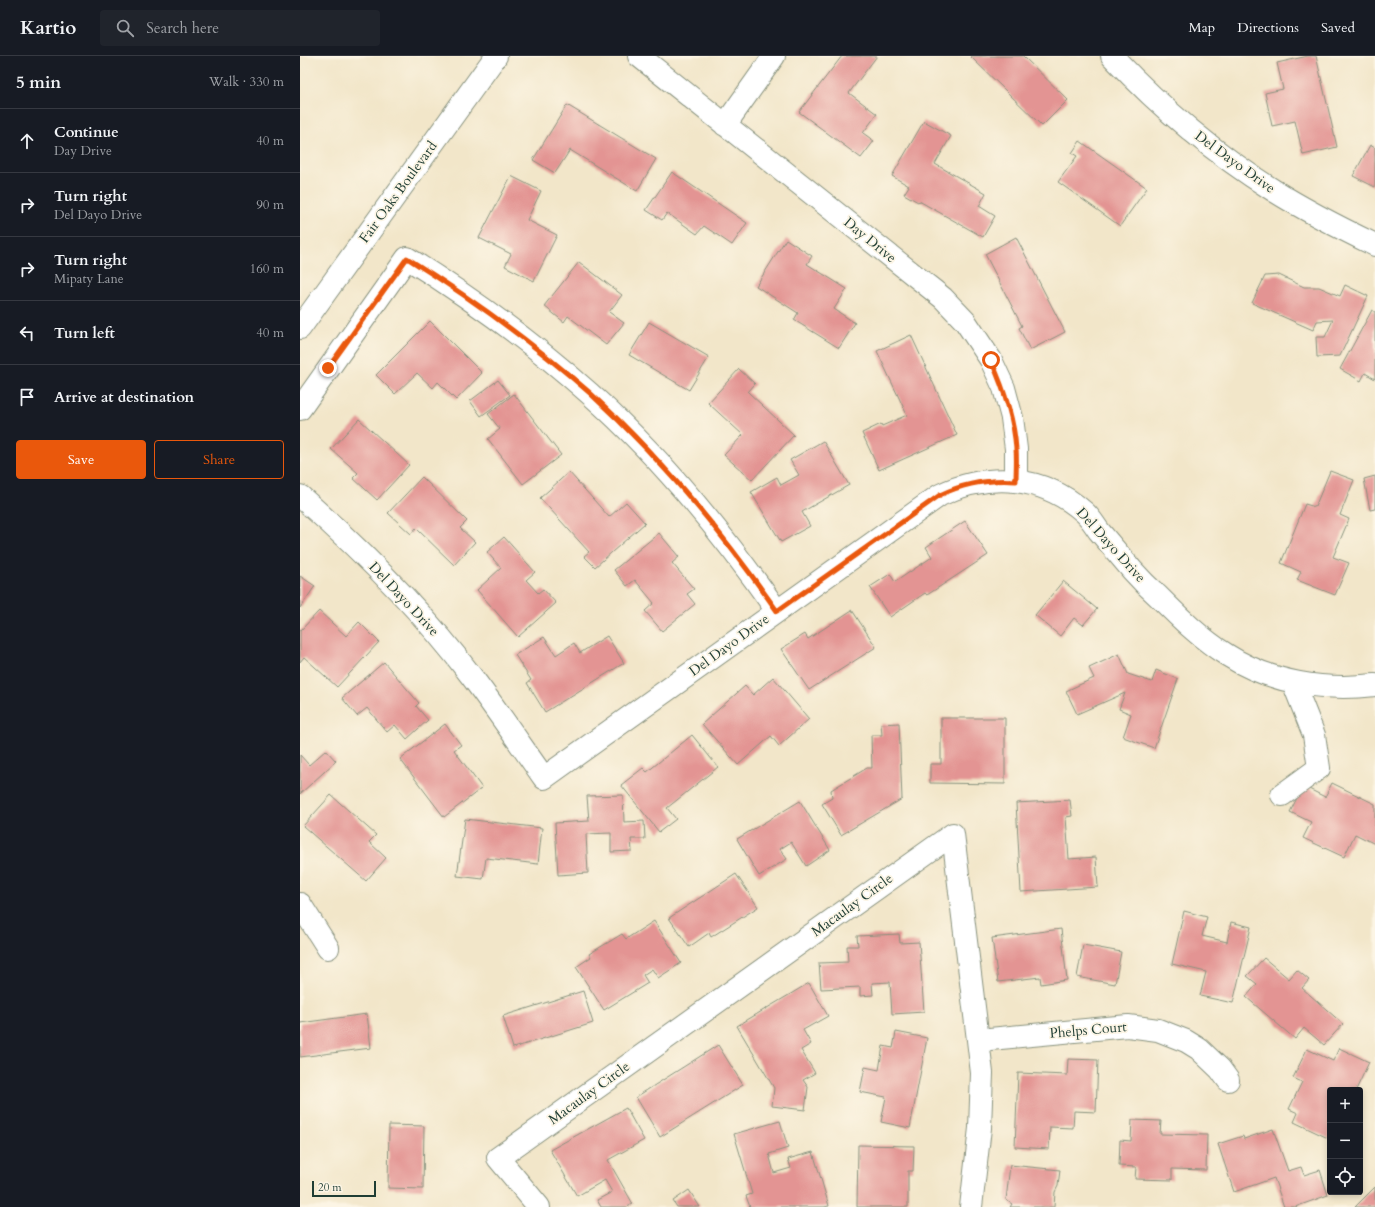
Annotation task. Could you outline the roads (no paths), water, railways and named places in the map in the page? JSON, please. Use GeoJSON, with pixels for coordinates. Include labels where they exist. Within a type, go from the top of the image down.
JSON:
{"type":"FeatureCollection","features":[{"type":"Feature","properties":{"kind":"street","name":"Fair Oaks Boulevard"},"geometry":{"type":"LineString","coordinates":[[300,328],[496,56]]}},
{"type":"Feature","properties":{"kind":"street","name":"Day Drive"},"geometry":{"type":"LineString","coordinates":[[639,56],[943,298],[965,321],[991,360],[1004,388],[1013,426],[1016,449],[1016,481]]}},
{"type":"Feature","properties":{"kind":"street"},"geometry":{"type":"LineString","coordinates":[[725,125],[774,56]]}},
{"type":"Feature","properties":{"kind":"street","name":"Del Dayo Drive"},"geometry":{"type":"LineString","coordinates":[[1112,56],[1137,82],[1179,121],[1225,157],[1273,190],[1323,219],[1375,245]]}},
{"type":"Feature","properties":{"kind":"street"},"geometry":{"type":"LineString","coordinates":[[300,409],[407,258],[477,304],[527,341],[590,394],[649,451],[690,497],[742,561],[777,611]]}},
{"type":"Feature","properties":{"kind":"street","name":"Del Dayo Drive"},"geometry":{"type":"LineString","coordinates":[[300,496],[335,527],[394,586],[435,632],[472,676],[544,778],[940,495],[954,488],[983,481],[1016,481],[1032,484],[1061,495],[1085,513],[1134,572],[1180,618],[1227,656],[1254,669],[1283,680],[1293,682],[1314,686],[1344,688],[1375,685]]}},
{"type":"Feature","properties":{"kind":"street"},"geometry":{"type":"LineString","coordinates":[[1282,795],[1319,768],[1314,735],[1293,682]]}},
{"type":"Feature","properties":{"kind":"street","name":"Macaulay Circle"},"geometry":{"type":"LineString","coordinates":[[539,1207],[498,1158],[953,834],[982,1073],[980,1128],[971,1207]]}},
{"type":"Feature","properties":{"kind":"street"},"geometry":{"type":"LineString","coordinates":[[300,904],[328,948]]}},
{"type":"Feature","properties":{"kind":"street","name":"Phelps Court"},"geometry":{"type":"LineString","coordinates":[[979,1040],[1128,1026],[1158,1030],[1186,1041],[1199,1049],[1220,1069],[1228,1080]]}}]}
